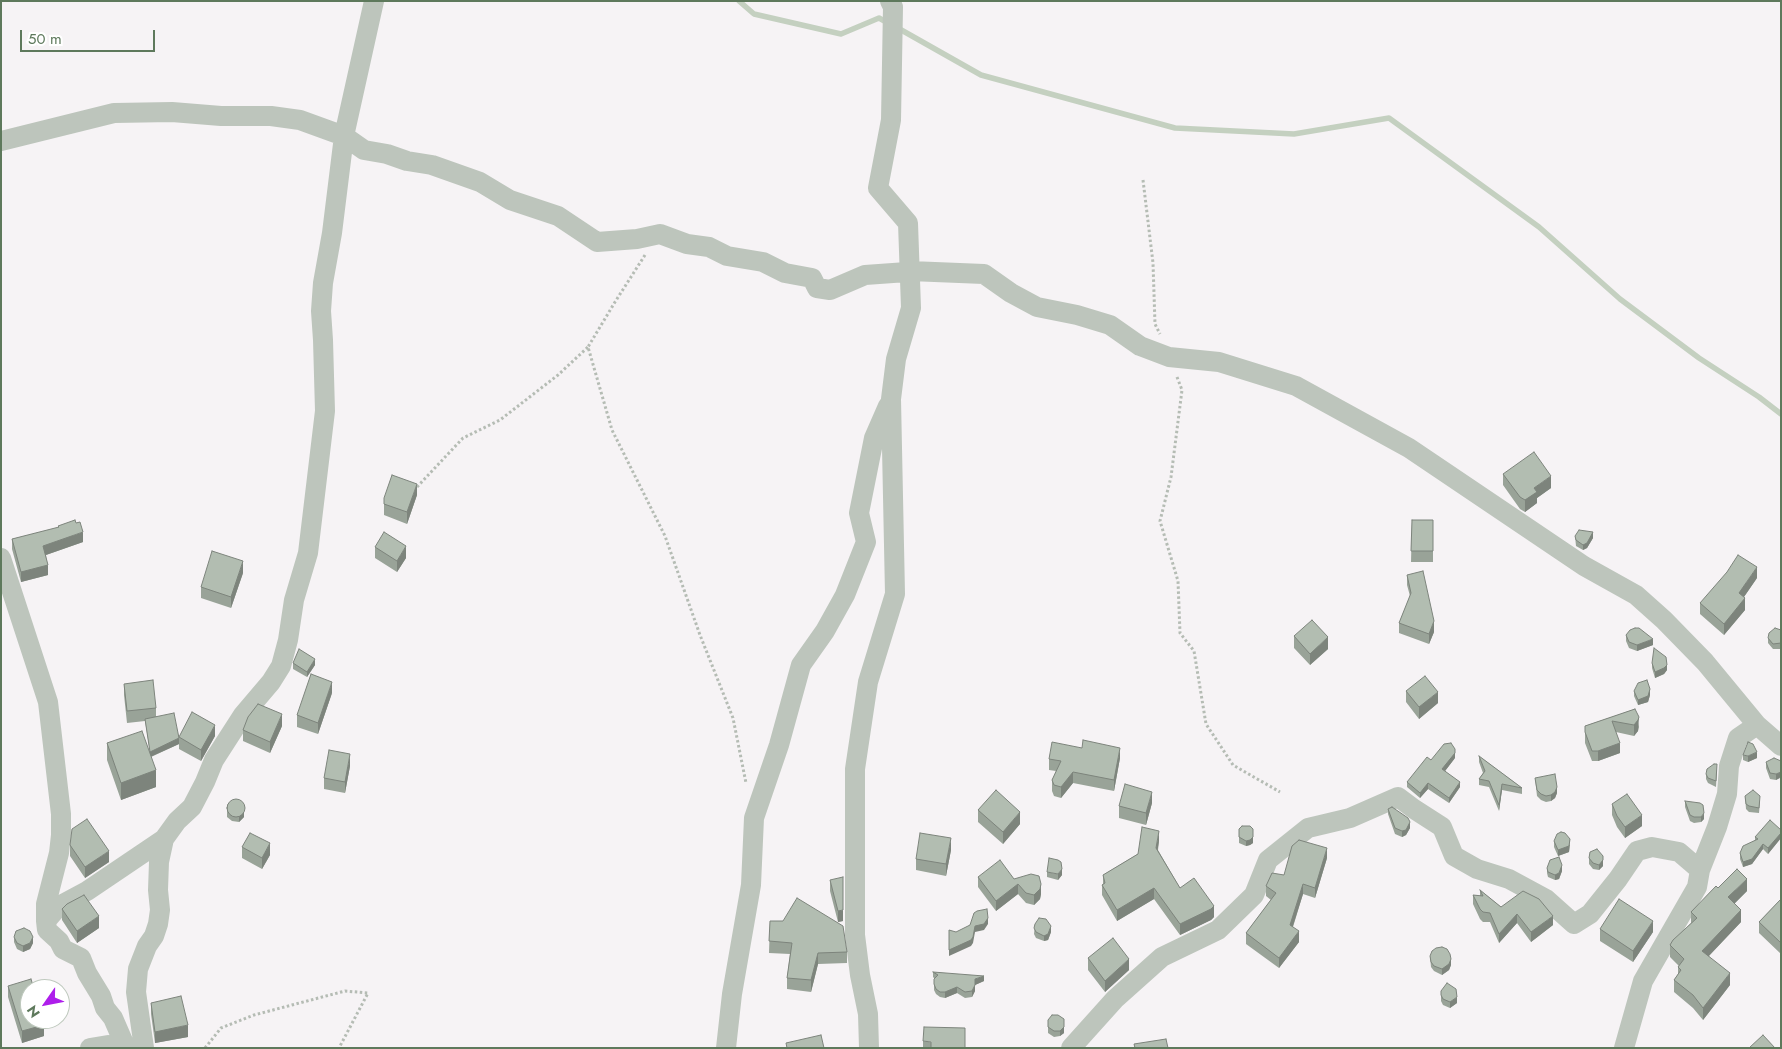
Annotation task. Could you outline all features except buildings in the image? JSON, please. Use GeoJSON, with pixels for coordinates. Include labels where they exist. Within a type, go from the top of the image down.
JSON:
{"type":"FeatureCollection","features":[{"type":"Feature","properties":{"kind":"street"},"geometry":{"type":"LineString","coordinates":[[46,921],[59,906],[87,891],[164,839],[177,821],[192,807],[206,782],[214,760],[243,714],[281,666],[288,640],[294,600],[308,553],[321,455],[325,411],[321,311],[323,283],[332,233],[344,136],[374,1]]}},
{"type":"Feature","properties":{"kind":"street"},"geometry":{"type":"LineString","coordinates":[[869,1048],[868,1014],[860,975],[855,934],[855,769],[868,682],[895,594],[891,399],[896,359],[912,308],[908,222],[878,188],[891,120],[893,7],[890,1]]}},
{"type":"Feature","properties":{"kind":"street"},"geometry":{"type":"LineString","coordinates":[[1,141],[114,113],[172,112],[221,116],[271,116],[300,120],[344,136],[364,150],[432,165],[480,182],[510,200],[558,216],[597,242],[637,239],[660,234],[687,244],[709,247],[727,256],[763,262],[785,273],[812,278],[817,288],[830,290],[865,275],[910,271],[984,274],[1011,293],[1037,307],[1077,315],[1110,326],[1140,346],[1169,357],[1219,362],[1296,386],[1409,448],[1584,566],[1636,595],[1664,620],[1705,662],[1757,724],[1781,746]]}},
{"type":"Feature","properties":{"kind":"street"},"geometry":{"type":"LineString","coordinates":[[726,1048],[732,994],[752,885],[754,818],[779,744],[801,665],[825,631],[845,595],[866,542],[859,512],[874,438],[891,399]]}},
{"type":"Feature","properties":{"kind":"street"},"geometry":{"type":"LineString","coordinates":[[1,558],[48,702],[61,836],[60,853],[46,904],[47,930],[59,941],[63,949],[82,958],[126,1048]]}},
{"type":"Feature","properties":{"kind":"street"},"geometry":{"type":"LineString","coordinates":[[1624,1048],[1643,981],[1697,887],[1700,870],[1717,827],[1727,794],[1729,766],[1738,738],[1757,724]]}},
{"type":"Feature","properties":{"kind":"street"},"geometry":{"type":"LineString","coordinates":[[1071,1048],[1115,999],[1162,957],[1218,930],[1254,894],[1268,860],[1308,828],[1350,818],[1398,797],[1442,827],[1454,856],[1476,869],[1509,879],[1546,899],[1574,924],[1590,914],[1618,879],[1637,851],[1652,847],[1679,852],[1700,870]]}},
{"type":"Feature","properties":{"kind":"street"},"geometry":{"type":"LineString","coordinates":[[144,1048],[136,992],[138,969],[158,924],[160,910],[158,890],[159,862],[164,839]]}},
{"type":"Feature","properties":{"kind":"street"},"geometry":{"type":"LineString","coordinates":[[90,1048],[108,1045],[118,1048]]}},
{"type":"Feature","properties":{"kind":"path"},"geometry":{"type":"LineString","coordinates":[[1143,180],[1152,263],[1155,324],[1182,390],[1171,477],[1160,521],[1178,581],[1180,633],[1194,651],[1206,724],[1233,765],[1280,792]]}},
{"type":"Feature","properties":{"kind":"path"},"geometry":{"type":"LineString","coordinates":[[417,487],[463,438],[500,420],[558,375],[588,347],[614,302],[660,234]]}},
{"type":"Feature","properties":{"kind":"path"},"geometry":{"type":"LineString","coordinates":[[588,347],[612,430],[665,536],[700,635],[733,718],[754,818]]}},
{"type":"Feature","properties":{"kind":"path"},"geometry":{"type":"LineString","coordinates":[[205,1048],[221,1028],[254,1015],[345,991],[368,993],[339,1048]]}},
{"type":"Feature","properties":{"kind":"waterway"},"geometry":{"type":"LineString","coordinates":[[739,1],[754,14],[841,34],[879,18],[888,23]]}},
{"type":"Feature","properties":{"kind":"waterway"},"geometry":{"type":"LineString","coordinates":[[896,27],[981,75],[1175,128],[1294,134],[1389,118],[1539,227],[1620,299],[1699,358],[1759,397],[1781,414]]}}]}
